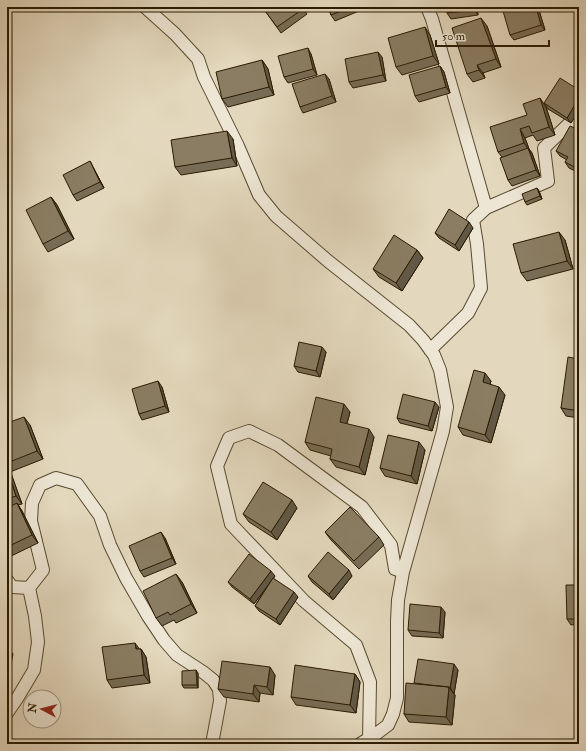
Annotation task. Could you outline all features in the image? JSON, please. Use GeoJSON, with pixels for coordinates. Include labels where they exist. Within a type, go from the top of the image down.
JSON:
{"type":"FeatureCollection","features":[{"type":"Feature","properties":{"kind":"street"},"geometry":{"type":"LineString","coordinates":[[145,7],[175,34],[198,59],[204,77],[238,146],[259,195],[276,216],[328,261],[409,325],[434,355],[440,370],[447,407],[443,431],[403,572],[398,600],[397,698],[393,714],[388,725],[369,740]]}},
{"type":"Feature","properties":{"kind":"street"},"geometry":{"type":"LineString","coordinates":[[427,7],[434,26],[486,208]]}},
{"type":"Feature","properties":{"kind":"street"},"geometry":{"type":"LineString","coordinates":[[430,350],[468,313],[481,288],[477,244],[472,220],[486,208],[548,181],[544,148],[579,114]]}},
{"type":"Feature","properties":{"kind":"street"},"geometry":{"type":"LineString","coordinates":[[369,740],[370,682],[356,645],[304,601],[231,524],[217,466],[229,438],[250,431],[278,445],[362,507],[391,545],[395,569],[403,572]]}},
{"type":"Feature","properties":{"kind":"street"},"geometry":{"type":"LineString","coordinates":[[29,588],[43,570],[31,521],[32,503],[40,485],[56,478],[77,484],[100,516],[110,545],[126,578],[164,640],[177,655],[213,680],[218,689],[220,701],[212,744]]}},
{"type":"Feature","properties":{"kind":"street"},"geometry":{"type":"LineString","coordinates":[[7,580],[12,587],[29,588]]}},
{"type":"Feature","properties":{"kind":"street"},"geometry":{"type":"LineString","coordinates":[[7,713],[34,670],[38,642],[36,616],[29,588]]}},
{"type":"Feature","properties":{"kind":"building"},"geometry":{"type":"Polygon","coordinates":[[[302,7],[303,9],[277,27],[263,8],[302,7]]]}},
{"type":"Feature","properties":{"kind":"building"},"geometry":{"type":"Polygon","coordinates":[[[328,7],[352,7],[331,15],[328,7]]]}},
{"type":"Feature","properties":{"kind":"building"},"geometry":{"type":"Polygon","coordinates":[[[446,7],[474,7],[475,10],[447,13],[446,7]]]}},
{"type":"Feature","properties":{"kind":"building"},"geometry":{"type":"Polygon","coordinates":[[[516,7],[536,7],[541,25],[510,35],[503,11],[516,7]]]}},
{"type":"Feature","properties":{"kind":"building"},"geometry":{"type":"Polygon","coordinates":[[[481,18],[496,59],[477,65],[479,70],[467,74],[452,28],[481,18]]]}},
{"type":"Feature","properties":{"kind":"building"},"geometry":{"type":"Polygon","coordinates":[[[425,27],[433,56],[396,67],[388,38],[425,27]]]}},
{"type":"Feature","properties":{"kind":"building"},"geometry":{"type":"Polygon","coordinates":[[[308,48],[313,69],[284,77],[278,56],[308,48]]]}},
{"type":"Feature","properties":{"kind":"building"},"geometry":{"type":"Polygon","coordinates":[[[378,52],[383,75],[349,82],[345,59],[378,52]]]}},
{"type":"Feature","properties":{"kind":"building"},"geometry":{"type":"Polygon","coordinates":[[[262,60],[269,87],[222,99],[216,72],[262,60]]]}},
{"type":"Feature","properties":{"kind":"building"},"geometry":{"type":"Polygon","coordinates":[[[440,66],[446,87],[415,96],[409,75],[440,66]]]}},
{"type":"Feature","properties":{"kind":"building"},"geometry":{"type":"Polygon","coordinates":[[[325,74],[332,96],[300,107],[292,84],[325,74]]]}},
{"type":"Feature","properties":{"kind":"building"},"geometry":{"type":"Polygon","coordinates":[[[560,78],[579,90],[579,98],[567,118],[544,103],[560,78]]]}},
{"type":"Feature","properties":{"kind":"building"},"geometry":{"type":"Polygon","coordinates":[[[540,98],[549,127],[532,133],[529,126],[520,129],[524,143],[498,152],[490,127],[527,115],[523,104],[540,98]]]}},
{"type":"Feature","properties":{"kind":"building"},"geometry":{"type":"Polygon","coordinates":[[[570,126],[579,130],[579,163],[576,168],[565,162],[568,157],[556,151],[570,126]]]}},
{"type":"Feature","properties":{"kind":"building"},"geometry":{"type":"Polygon","coordinates":[[[227,131],[232,158],[175,167],[171,140],[227,131]]]}},
{"type":"Feature","properties":{"kind":"building"},"geometry":{"type":"Polygon","coordinates":[[[528,148],[536,170],[508,180],[500,158],[528,148]]]}},
{"type":"Feature","properties":{"kind":"building"},"geometry":{"type":"Polygon","coordinates":[[[90,161],[100,182],[73,195],[63,175],[90,161]]]}},
{"type":"Feature","properties":{"kind":"building"},"geometry":{"type":"Polygon","coordinates":[[[537,188],[540,196],[525,202],[522,194],[537,188]]]}},
{"type":"Feature","properties":{"kind":"building"},"geometry":{"type":"Polygon","coordinates":[[[51,197],[68,231],[43,244],[26,210],[51,197]]]}},
{"type":"Feature","properties":{"kind":"building"},"geometry":{"type":"Polygon","coordinates":[[[449,209],[469,222],[455,245],[435,233],[449,209]]]}},
{"type":"Feature","properties":{"kind":"building"},"geometry":{"type":"Polygon","coordinates":[[[559,232],[567,261],[521,273],[513,244],[559,232]]]}},
{"type":"Feature","properties":{"kind":"building"},"geometry":{"type":"Polygon","coordinates":[[[394,235],[417,250],[396,283],[373,269],[394,235]]]}},
{"type":"Feature","properties":{"kind":"building"},"geometry":{"type":"Polygon","coordinates":[[[299,342],[322,347],[316,371],[294,366],[299,342]]]}},
{"type":"Feature","properties":{"kind":"building"},"geometry":{"type":"Polygon","coordinates":[[[568,357],[579,359],[579,411],[561,408],[568,357]]]}},
{"type":"Feature","properties":{"kind":"building"},"geometry":{"type":"Polygon","coordinates":[[[474,370],[485,373],[483,382],[499,387],[485,435],[458,427],[474,370]]]}},
{"type":"Feature","properties":{"kind":"building"},"geometry":{"type":"Polygon","coordinates":[[[158,381],[165,406],[139,414],[132,389],[158,381]]]}},
{"type":"Feature","properties":{"kind":"building"},"geometry":{"type":"Polygon","coordinates":[[[403,394],[435,402],[428,426],[397,418],[403,394]]]}},
{"type":"Feature","properties":{"kind":"building"},"geometry":{"type":"Polygon","coordinates":[[[316,397],[344,404],[340,422],[369,429],[359,467],[330,459],[332,449],[305,442],[316,397]]]}},
{"type":"Feature","properties":{"kind":"building"},"geometry":{"type":"Polygon","coordinates":[[[24,417],[37,451],[7,463],[7,423],[24,417]]]}},
{"type":"Feature","properties":{"kind":"building"},"geometry":{"type":"Polygon","coordinates":[[[388,435],[419,442],[411,476],[380,468],[388,435]]]}},
{"type":"Feature","properties":{"kind":"building"},"geometry":{"type":"Polygon","coordinates":[[[7,470],[16,496],[7,499],[7,470]]]}},
{"type":"Feature","properties":{"kind":"building"},"geometry":{"type":"Polygon","coordinates":[[[263,482],[292,500],[271,532],[243,514],[263,482]]]}},
{"type":"Feature","properties":{"kind":"building"},"geometry":{"type":"Polygon","coordinates":[[[17,503],[32,535],[7,547],[7,508],[17,503]]]}},
{"type":"Feature","properties":{"kind":"building"},"geometry":{"type":"Polygon","coordinates":[[[350,507],[379,537],[354,561],[325,532],[350,507]]]}},
{"type":"Feature","properties":{"kind":"building"},"geometry":{"type":"Polygon","coordinates":[[[161,532],[172,558],[140,571],[129,546],[161,532]]]}},
{"type":"Feature","properties":{"kind":"building"},"geometry":{"type":"Polygon","coordinates":[[[328,552],[349,570],[329,594],[308,576],[328,552]]]}},
{"type":"Feature","properties":{"kind":"building"},"geometry":{"type":"Polygon","coordinates":[[[249,554],[271,571],[250,599],[228,582],[249,554]]]}},
{"type":"Feature","properties":{"kind":"building"},"geometry":{"type":"Polygon","coordinates":[[[577,570],[579,570],[579,576],[576,576],[577,570]]]}},
{"type":"Feature","properties":{"kind":"building"},"geometry":{"type":"Polygon","coordinates":[[[176,574],[191,604],[170,615],[168,612],[156,618],[143,591],[176,574]]]}},
{"type":"Feature","properties":{"kind":"building"},"geometry":{"type":"Polygon","coordinates":[[[273,578],[294,592],[276,619],[255,606],[273,578]]]}},
{"type":"Feature","properties":{"kind":"building"},"geometry":{"type":"Polygon","coordinates":[[[566,585],[579,585],[579,619],[567,619],[566,585]]]}},
{"type":"Feature","properties":{"kind":"building"},"geometry":{"type":"Polygon","coordinates":[[[410,604],[441,607],[439,633],[408,630],[410,604]]]}},
{"type":"Feature","properties":{"kind":"building"},"geometry":{"type":"Polygon","coordinates":[[[135,643],[136,649],[141,649],[144,675],[107,680],[102,647],[135,643]]]}},
{"type":"Feature","properties":{"kind":"building"},"geometry":{"type":"Polygon","coordinates":[[[418,659],[454,664],[450,688],[414,683],[418,659]]]}},
{"type":"Feature","properties":{"kind":"building"},"geometry":{"type":"Polygon","coordinates":[[[222,661],[270,667],[267,687],[254,685],[253,694],[218,689],[222,661]]]}},
{"type":"Feature","properties":{"kind":"building"},"geometry":{"type":"Polygon","coordinates":[[[295,665],[355,674],[350,705],[291,697],[295,665]]]}},
{"type":"Feature","properties":{"kind":"building"},"geometry":{"type":"Polygon","coordinates":[[[196,670],[197,685],[182,685],[182,671],[196,670]]]}},
{"type":"Feature","properties":{"kind":"building"},"geometry":{"type":"Polygon","coordinates":[[[406,683],[449,687],[446,717],[404,714],[406,683]]]}}]}
